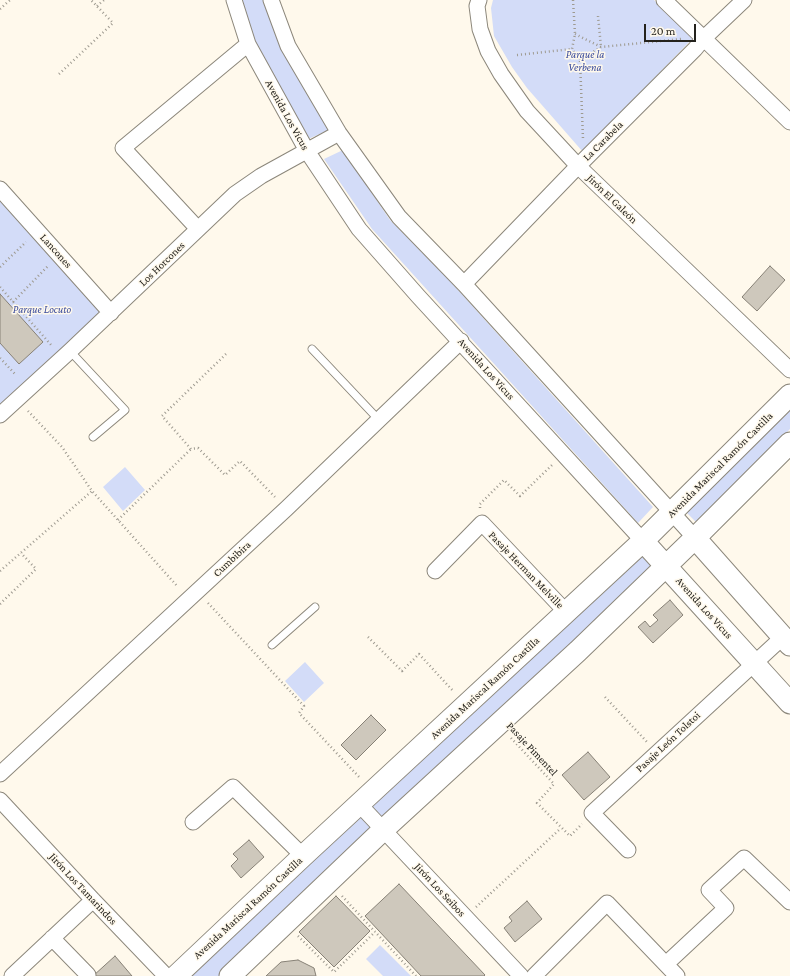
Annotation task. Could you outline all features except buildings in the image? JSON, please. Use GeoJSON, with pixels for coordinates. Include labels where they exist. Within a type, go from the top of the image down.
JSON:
{"type":"FeatureCollection","features":[{"type":"Feature","properties":{"kind":"main road","name":"Avenida Mariscal Ramón Castilla"},"geometry":{"type":"LineString","coordinates":[[176,976],[303,856],[567,613],[673,513],[790,395]]}},
{"type":"Feature","properties":{"kind":"main road"},"geometry":{"type":"LineString","coordinates":[[230,976],[383,830],[578,651],[790,443]]}},
{"type":"Feature","properties":{"kind":"main road"},"geometry":{"type":"LineString","coordinates":[[694,538],[786,641]]}},
{"type":"Feature","properties":{"kind":"main road","name":"Avenida Los Vicus"},"geometry":{"type":"LineString","coordinates":[[643,541],[790,703]]}},
{"type":"Feature","properties":{"kind":"street","name":"Avenida Los Vicus"},"geometry":{"type":"LineString","coordinates":[[234,0],[248,44],[307,151],[359,229],[643,541]]}},
{"type":"Feature","properties":{"kind":"street"},"geometry":{"type":"LineString","coordinates":[[271,0],[288,46],[339,133],[399,217],[464,284],[673,513],[694,538]]}},
{"type":"Feature","properties":{"kind":"street","name":"Jirón El Galeón"},"geometry":{"type":"LineString","coordinates":[[479,0],[478,6],[480,29],[488,51],[501,74],[527,111],[578,166],[790,370]]}},
{"type":"Feature","properties":{"kind":"street"},"geometry":{"type":"LineString","coordinates":[[664,0],[790,122]]}},
{"type":"Feature","properties":{"kind":"street","name":"La Carabela"},"geometry":{"type":"LineString","coordinates":[[464,284],[578,166],[695,50],[703,39],[744,0]]}},
{"type":"Feature","properties":{"kind":"street"},"geometry":{"type":"LineString","coordinates":[[198,229],[123,148],[248,44]]}},
{"type":"Feature","properties":{"kind":"street","name":"Los Horcones"},"geometry":{"type":"LineString","coordinates":[[0,415],[111,313],[198,229],[242,190],[261,176],[339,133]]}},
{"type":"Feature","properties":{"kind":"street","name":"Lancones"},"geometry":{"type":"LineString","coordinates":[[0,189],[111,313]]}},
{"type":"Feature","properties":{"kind":"street","name":"Cumbibira"},"geometry":{"type":"LineString","coordinates":[[0,774],[286,509],[461,341]]}},
{"type":"Feature","properties":{"kind":"street","name":"Pasaje Herman Melville"},"geometry":{"type":"LineString","coordinates":[[435,571],[482,523],[567,613]]}},
{"type":"Feature","properties":{"kind":"street","name":"Pasaje León Tolstoi"},"geometry":{"type":"LineString","coordinates":[[592,813],[754,663],[786,641]]}},
{"type":"Feature","properties":{"kind":"street"},"geometry":{"type":"LineString","coordinates":[[193,822],[233,787],[303,856]]}},
{"type":"Feature","properties":{"kind":"street","name":"Jirón Los Seibos"},"geometry":{"type":"LineString","coordinates":[[366,798],[383,830],[521,976]]}},
{"type":"Feature","properties":{"kind":"street","name":"Jirón Los Tamarindos"},"geometry":{"type":"LineString","coordinates":[[0,800],[166,976]]}},
{"type":"Feature","properties":{"kind":"street"},"geometry":{"type":"LineString","coordinates":[[592,813],[628,850]]}},
{"type":"Feature","properties":{"kind":"street"},"geometry":{"type":"LineString","coordinates":[[666,964],[726,908],[709,890],[744,858],[790,902]]}},
{"type":"Feature","properties":{"kind":"street"},"geometry":{"type":"LineString","coordinates":[[12,976],[93,900]]}},
{"type":"Feature","properties":{"kind":"street"},"geometry":{"type":"LineString","coordinates":[[534,976],[607,903],[677,976]]}},
{"type":"Feature","properties":{"kind":"street"},"geometry":{"type":"LineString","coordinates":[[52,938],[88,976]]}},
{"type":"Feature","properties":{"kind":"lane"},"geometry":{"type":"LineString","coordinates":[[312,349],[379,420]]}},
{"type":"Feature","properties":{"kind":"lane"},"geometry":{"type":"LineString","coordinates":[[70,351],[125,410],[93,438]]}},
{"type":"Feature","properties":{"kind":"lane"},"geometry":{"type":"LineString","coordinates":[[272,645],[315,607]]}},
{"type":"Feature","properties":{"kind":"path"},"geometry":{"type":"LineString","coordinates":[[0,9],[10,0]]}},
{"type":"Feature","properties":{"kind":"path"},"geometry":{"type":"LineString","coordinates":[[59,74],[113,23],[91,0]]}},
{"type":"Feature","properties":{"kind":"path"},"geometry":{"type":"LineString","coordinates":[[97,6],[104,0]]}},
{"type":"Feature","properties":{"kind":"path"},"geometry":{"type":"LineString","coordinates":[[573,0],[575,34],[572,50],[580,60],[583,142]]}},
{"type":"Feature","properties":{"kind":"path"},"geometry":{"type":"LineString","coordinates":[[598,16],[601,47]]}},
{"type":"Feature","properties":{"kind":"path"},"geometry":{"type":"LineString","coordinates":[[575,34],[601,47]]}},
{"type":"Feature","properties":{"kind":"path"},"geometry":{"type":"LineString","coordinates":[[580,60],[601,47],[686,39]]}},
{"type":"Feature","properties":{"kind":"path"},"geometry":{"type":"LineString","coordinates":[[517,55],[572,50]]}},
{"type":"Feature","properties":{"kind":"path"},"geometry":{"type":"LineString","coordinates":[[0,267],[28,240]]}},
{"type":"Feature","properties":{"kind":"path"},"geometry":{"type":"LineString","coordinates":[[13,302],[50,264]]}},
{"type":"Feature","properties":{"kind":"path"},"geometry":{"type":"LineString","coordinates":[[0,287],[54,348]]}},
{"type":"Feature","properties":{"kind":"path"},"geometry":{"type":"LineString","coordinates":[[191,449],[162,416],[226,354]]}},
{"type":"Feature","properties":{"kind":"path"},"geometry":{"type":"LineString","coordinates":[[0,358],[15,374]]}},
{"type":"Feature","properties":{"kind":"path"},"geometry":{"type":"LineString","coordinates":[[17,400],[62,447],[92,490],[118,520],[304,706],[299,713],[366,798]]}},
{"type":"Feature","properties":{"kind":"path"},"geometry":{"type":"LineString","coordinates":[[118,520],[191,449],[198,448],[225,475],[240,461],[286,509]]}},
{"type":"Feature","properties":{"kind":"path"},"geometry":{"type":"LineString","coordinates":[[482,523],[480,504],[504,480],[520,496],[563,454]]}},
{"type":"Feature","properties":{"kind":"path"},"geometry":{"type":"LineString","coordinates":[[0,571],[92,490]]}},
{"type":"Feature","properties":{"kind":"path"},"geometry":{"type":"LineString","coordinates":[[0,604],[36,569],[21,553]]}},
{"type":"Feature","properties":{"kind":"path"},"geometry":{"type":"LineString","coordinates":[[368,637],[402,671],[420,654],[467,705]]}},
{"type":"Feature","properties":{"kind":"path"},"geometry":{"type":"LineString","coordinates":[[605,697],[657,752]]}},
{"type":"Feature","properties":{"kind":"path","name":"Pasaje Pimentel"},"geometry":{"type":"LineString","coordinates":[[498,724],[554,784],[537,803],[561,828]]}},
{"type":"Feature","properties":{"kind":"path"},"geometry":{"type":"LineString","coordinates":[[466,917],[561,828],[570,836],[592,813]]}},
{"type":"Feature","properties":{"kind":"path"},"geometry":{"type":"LineString","coordinates":[[328,882],[416,976]]}},
{"type":"Feature","properties":{"kind":"path"},"geometry":{"type":"LineString","coordinates":[[285,923],[334,972],[375,932]]}},
{"type":"Feature","properties":{"kind":"green space"},"geometry":{"type":"Polygon","coordinates":[[[238,0],[265,0],[331,129],[306,140],[252,43],[238,0]]]}},
{"type":"Feature","properties":{"kind":"green space","name":"Parque la Verbena"},"geometry":{"type":"Polygon","coordinates":[[[493,0],[654,0],[693,38],[583,152],[527,88],[512,67],[494,36],[491,8],[493,0]]]}},
{"type":"Feature","properties":{"kind":"green space"},"geometry":{"type":"Polygon","coordinates":[[[343,150],[390,220],[450,281],[653,507],[638,523],[372,229],[324,159],[343,150]]]}},
{"type":"Feature","properties":{"kind":"green space","name":"Parque Locuto"},"geometry":{"type":"Polygon","coordinates":[[[0,201],[103,313],[0,406],[0,201]]]}},
{"type":"Feature","properties":{"kind":"green space"},"geometry":{"type":"Polygon","coordinates":[[[790,406],[790,429],[697,523],[686,512],[790,406]]]}},
{"type":"Feature","properties":{"kind":"green space"},"geometry":{"type":"Polygon","coordinates":[[[125,467],[145,490],[123,511],[103,487],[125,467]]]}},
{"type":"Feature","properties":{"kind":"green space"},"geometry":{"type":"Polygon","coordinates":[[[642,550],[657,567],[385,822],[369,803],[642,550]]]}},
{"type":"Feature","properties":{"kind":"green space"},"geometry":{"type":"Polygon","coordinates":[[[305,662],[324,683],[304,702],[285,681],[305,662]]]}},
{"type":"Feature","properties":{"kind":"green space"},"geometry":{"type":"Polygon","coordinates":[[[360,811],[376,829],[222,976],[183,976],[360,811]]]}},
{"type":"Feature","properties":{"kind":"green space"},"geometry":{"type":"Polygon","coordinates":[[[380,945],[411,976],[383,976],[366,959],[380,945]]]}}]}
